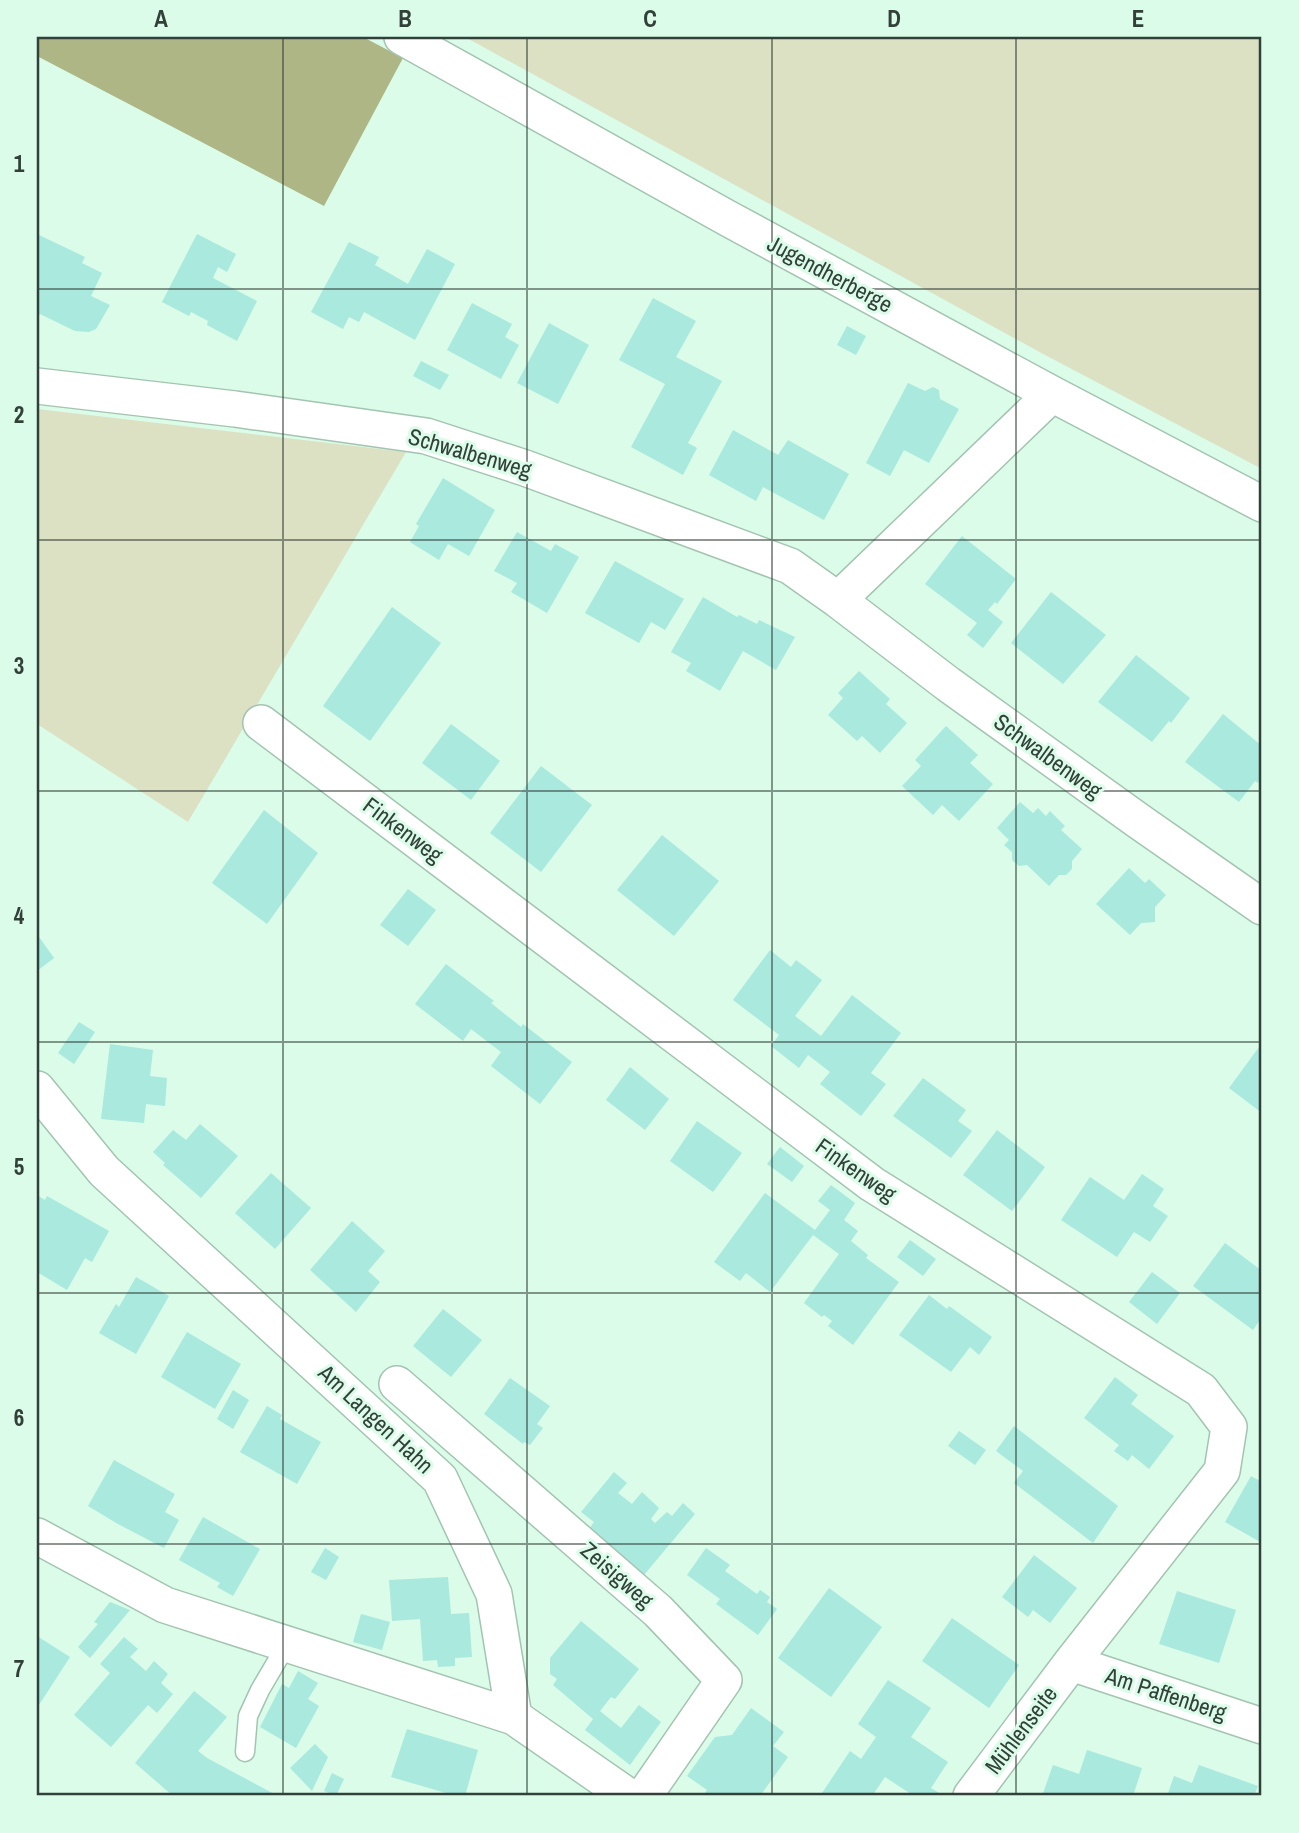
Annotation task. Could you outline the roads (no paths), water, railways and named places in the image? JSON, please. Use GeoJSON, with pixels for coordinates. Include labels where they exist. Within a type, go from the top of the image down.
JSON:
{"type":"FeatureCollection","features":[{"type":"Feature","properties":{"kind":"street","name":"Jugendherberge"},"geometry":{"type":"LineString","coordinates":[[402,37],[729,219],[1262,504]]}},
{"type":"Feature","properties":{"kind":"street","name":"Schwalbenweg"},"geometry":{"type":"LineString","coordinates":[[37,386],[235,409],[426,436],[525,468],[790,566],[970,700],[1262,906]]}},
{"type":"Feature","properties":{"kind":"street"},"geometry":{"type":"LineString","coordinates":[[838,600],[1052,394]]}},
{"type":"Feature","properties":{"kind":"street","name":"Finkenweg"},"geometry":{"type":"LineString","coordinates":[[261,723],[872,1184],[1201,1391],[1229,1427],[1222,1471],[1071,1663]]}},
{"type":"Feature","properties":{"kind":"street","name":"Am Langen Hahn"},"geometry":{"type":"LineString","coordinates":[[37,1089],[104,1171],[440,1479],[494,1594],[514,1717]]}},
{"type":"Feature","properties":{"kind":"street","name":"Zeisigweg"},"geometry":{"type":"LineString","coordinates":[[397,1384],[658,1611],[724,1679],[644,1796]]}},
{"type":"Feature","properties":{"kind":"street"},"geometry":{"type":"LineString","coordinates":[[37,1536],[165,1605],[514,1717],[628,1796]]}},
{"type":"Feature","properties":{"kind":"street","name":"Am Paffenberg"},"geometry":{"type":"LineString","coordinates":[[1071,1663],[1262,1726]]}},
{"type":"Feature","properties":{"kind":"street","name":"Mühlenseite"},"geometry":{"type":"LineString","coordinates":[[971,1796],[1071,1663]]}},
{"type":"Feature","properties":{"kind":"lane"},"geometry":{"type":"LineString","coordinates":[[245,1752],[248,1716],[287,1644]]}}]}
